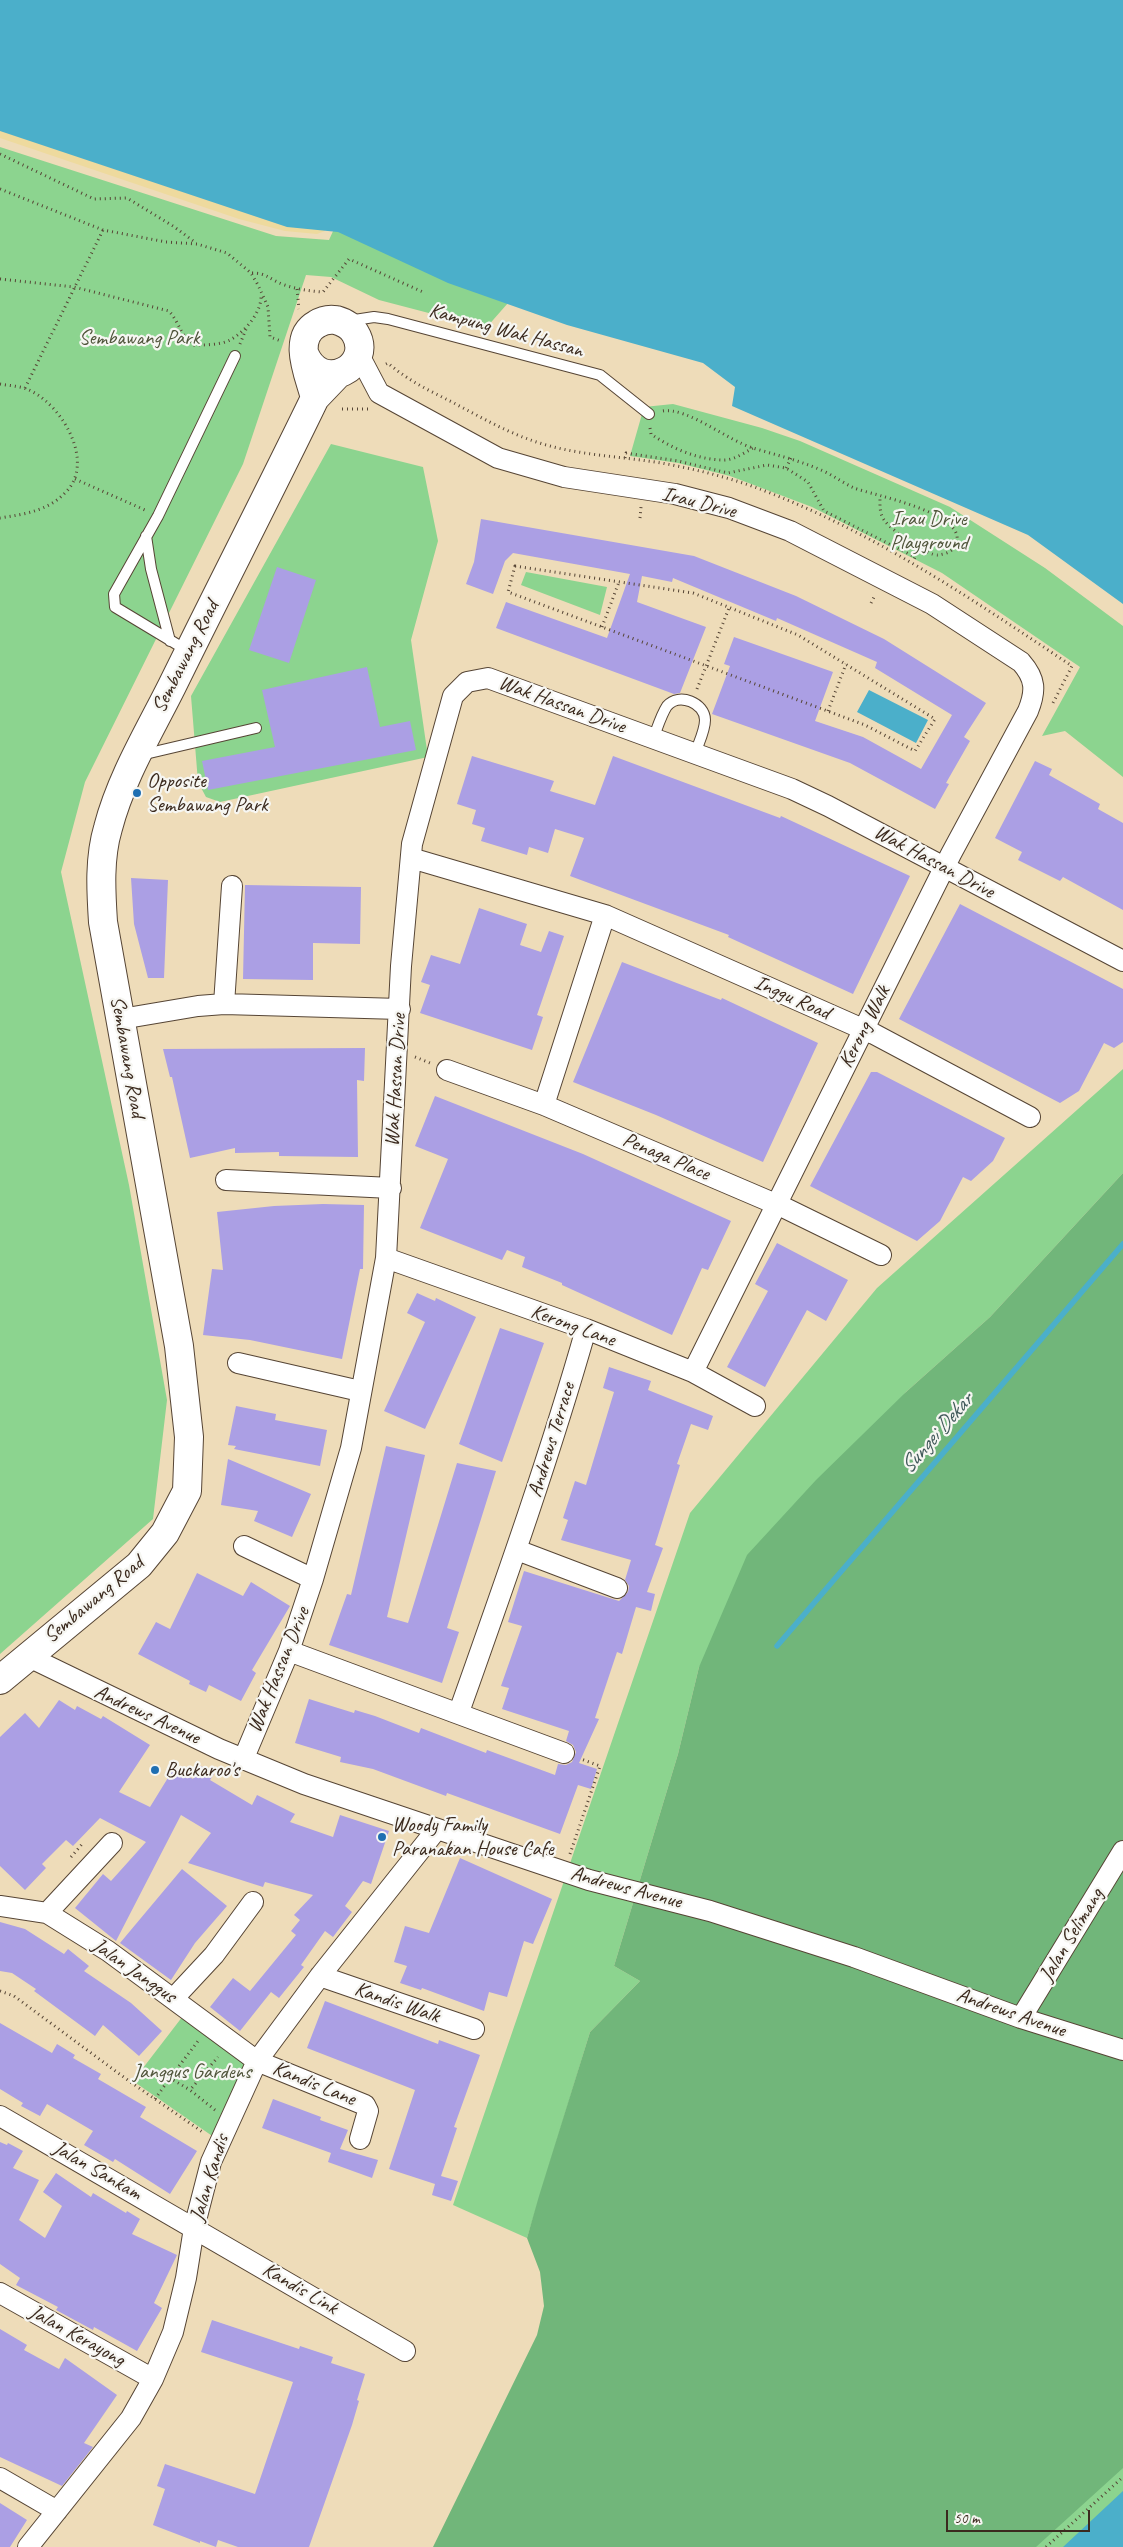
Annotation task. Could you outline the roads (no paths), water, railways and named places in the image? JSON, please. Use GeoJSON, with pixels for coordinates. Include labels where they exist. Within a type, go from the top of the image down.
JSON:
{"type":"FeatureCollection","features":[{"type":"Feature","properties":{"kind":"street"},"geometry":{"type":"LineString","coordinates":[[295,348],[313,326],[324,321],[342,322],[356,334],[364,363]]}},
{"type":"Feature","properties":{"kind":"street"},"geometry":{"type":"LineString","coordinates":[[295,348],[312,368],[328,375],[337,375]]}},
{"type":"Feature","properties":{"kind":"street"},"geometry":{"type":"LineString","coordinates":[[295,348],[315,398]]}},
{"type":"Feature","properties":{"kind":"street","name":"Sembawang Road"},"geometry":{"type":"LineString","coordinates":[[0,1680],[139,1565],[165,1533],[187,1491],[189,1438],[179,1346],[103,922],[101,890],[107,830],[115,804],[138,756],[179,646],[315,398],[337,375],[351,367],[364,363]]}},
{"type":"Feature","properties":{"kind":"street","name":"Irau Drive"},"geometry":{"type":"LineString","coordinates":[[364,363],[379,393],[498,458],[564,477],[675,494],[729,508],[790,531],[932,604],[1021,662],[1030,672],[1034,683]]}},
{"type":"Feature","properties":{"kind":"street","name":"Wak Hassan Drive"},"geometry":{"type":"LineString","coordinates":[[243,1760],[289,1652],[314,1579],[351,1448],[386,1258],[391,1188],[392,1109],[400,1008],[401,966],[412,844],[453,696],[467,682],[488,678],[810,798],[1123,961]]}},
{"type":"Feature","properties":{"kind":"street","name":"Kerong Walk"},"geometry":{"type":"LineString","coordinates":[[693,1372],[944,868],[1028,711],[1034,698],[1034,683]]}},
{"type":"Feature","properties":{"kind":"street","name":"Inggu Road"},"geometry":{"type":"LineString","coordinates":[[410,858],[605,915],[863,1030],[1030,1117]]}},
{"type":"Feature","properties":{"kind":"street"},"geometry":{"type":"LineString","coordinates":[[224,1004],[232,886]]}},
{"type":"Feature","properties":{"kind":"street"},"geometry":{"type":"LineString","coordinates":[[544,1105],[605,915]]}},
{"type":"Feature","properties":{"kind":"street"},"geometry":{"type":"LineString","coordinates":[[121,1019],[198,1006],[224,1004],[400,1008]]}},
{"type":"Feature","properties":{"kind":"street","name":"Penaga Place"},"geometry":{"type":"LineString","coordinates":[[447,1070],[544,1105],[776,1204],[881,1255]]}},
{"type":"Feature","properties":{"kind":"street"},"geometry":{"type":"LineString","coordinates":[[226,1180],[391,1188]]}},
{"type":"Feature","properties":{"kind":"street","name":"Kerong Lane"},"geometry":{"type":"LineString","coordinates":[[386,1258],[586,1329],[693,1372],[755,1406]]}},
{"type":"Feature","properties":{"kind":"street","name":"Andrews Terrace"},"geometry":{"type":"LineString","coordinates":[[459,1712],[517,1550],[566,1400],[586,1329]]}},
{"type":"Feature","properties":{"kind":"street"},"geometry":{"type":"LineString","coordinates":[[238,1364],[360,1391]]}},
{"type":"Feature","properties":{"kind":"street","name":"Wak Hassan Drive"},"geometry":{"type":"LineString","coordinates":[[244,1546],[314,1579]]}},
{"type":"Feature","properties":{"kind":"street"},"geometry":{"type":"LineString","coordinates":[[517,1550],[617,1588]]}},
{"type":"Feature","properties":{"kind":"street"},"geometry":{"type":"LineString","coordinates":[[289,1652],[459,1712],[564,1752]]}},
{"type":"Feature","properties":{"kind":"street","name":"Andrews Avenue"},"geometry":{"type":"LineString","coordinates":[[27,1656],[99,1693],[243,1760],[304,1784],[589,1880],[710,1911],[845,1954],[1021,2018],[1123,2050]]}},
{"type":"Feature","properties":{"kind":"street","name":"Jalan Kandis"},"geometry":{"type":"LineString","coordinates":[[28,2547],[132,2418],[153,2379],[172,2332],[186,2278],[194,2228],[211,2162],[257,2061],[320,1976],[437,1829]]}},
{"type":"Feature","properties":{"kind":"street"},"geometry":{"type":"LineString","coordinates":[[47,1913],[112,1843]]}},
{"type":"Feature","properties":{"kind":"street","name":"Jalan Selimang"},"geometry":{"type":"LineString","coordinates":[[1021,2018],[1123,1851]]}},
{"type":"Feature","properties":{"kind":"street"},"geometry":{"type":"LineString","coordinates":[[173,1999],[214,1955],[252,1902]]}},
{"type":"Feature","properties":{"kind":"street","name":"Jalan Janggus"},"geometry":{"type":"LineString","coordinates":[[0,1906],[47,1913],[108,1951],[257,2061]]}},
{"type":"Feature","properties":{"kind":"street","name":"Kandis Walk"},"geometry":{"type":"LineString","coordinates":[[320,1976],[474,2029]]}},
{"type":"Feature","properties":{"kind":"street","name":"Kandis Lane"},"geometry":{"type":"LineString","coordinates":[[257,2061],[364,2105],[368,2111],[360,2139]]}},
{"type":"Feature","properties":{"kind":"street","name":"Jalan Sankam"},"geometry":{"type":"LineString","coordinates":[[0,2116],[194,2228]]}},
{"type":"Feature","properties":{"kind":"street","name":"Kandis Link"},"geometry":{"type":"LineString","coordinates":[[194,2228],[405,2351]]}},
{"type":"Feature","properties":{"kind":"street","name":"Jalan Kerayong"},"geometry":{"type":"LineString","coordinates":[[0,2293],[153,2379]]}},
{"type":"Feature","properties":{"kind":"street"},"geometry":{"type":"LineString","coordinates":[[0,2478],[57,2511]]}},
{"type":"Feature","properties":{"kind":"lane","name":"Kampung Wak Hassan"},"geometry":{"type":"LineString","coordinates":[[342,322],[374,317],[388,319],[600,375],[648,414]]}},
{"type":"Feature","properties":{"kind":"lane"},"geometry":{"type":"LineString","coordinates":[[179,646],[115,607],[113,602],[114,594],[158,516],[235,356]]}},
{"type":"Feature","properties":{"kind":"lane"},"geometry":{"type":"LineString","coordinates":[[146,536],[151,569],[179,646]]}},
{"type":"Feature","properties":{"kind":"lane"},"geometry":{"type":"LineString","coordinates":[[653,739],[666,707],[679,700],[692,702],[702,709],[705,718],[695,754]]}},
{"type":"Feature","properties":{"kind":"lane"},"geometry":{"type":"LineString","coordinates":[[138,756],[256,728]]}},
{"type":"Feature","properties":{"kind":"water"},"geometry":{"type":"Polygon","coordinates":[[[0,0],[1123,0],[1123,604],[1028,535],[732,406],[735,387],[703,363],[567,325],[448,283],[338,232],[287,227],[0,131],[0,0]]]}},
{"type":"Feature","properties":{"kind":"water"},"geometry":{"type":"Polygon","coordinates":[[[869,690],[928,720],[916,743],[857,712],[869,690]]]}},
{"type":"Feature","properties":{"kind":"water"},"geometry":{"type":"Polygon","coordinates":[[[1123,2491],[1123,2547],[1063,2547],[1123,2491]]]}},
{"type":"Feature","properties":{"kind":"waterway","name":"Sungei Dekar"},"geometry":{"type":"LineString","coordinates":[[777,1646],[1123,1244]]}},
{"type":"Feature","properties":{"kind":"place","name":"Opposite Sembawang Park"},"geometry":{"type":"Point","coordinates":[137,793]}},
{"type":"Feature","properties":{"kind":"place","name":"Buckaroo's"},"geometry":{"type":"Point","coordinates":[155,1770]}},
{"type":"Feature","properties":{"kind":"place","name":"Woody Family Paranakan House Cafe"},"geometry":{"type":"Point","coordinates":[382,1837]}},
{"type":"Feature","properties":{"kind":"park label","name":"Sembawang Park"},"geometry":{"type":"Point","coordinates":[139,338]}},
{"type":"Feature","properties":{"kind":"park label","name":"Irau Drive Playground"},"geometry":{"type":"Point","coordinates":[929,531]}},
{"type":"Feature","properties":{"kind":"park label","name":"Janggus Gardens"},"geometry":{"type":"Point","coordinates":[192,2072]}}]}
